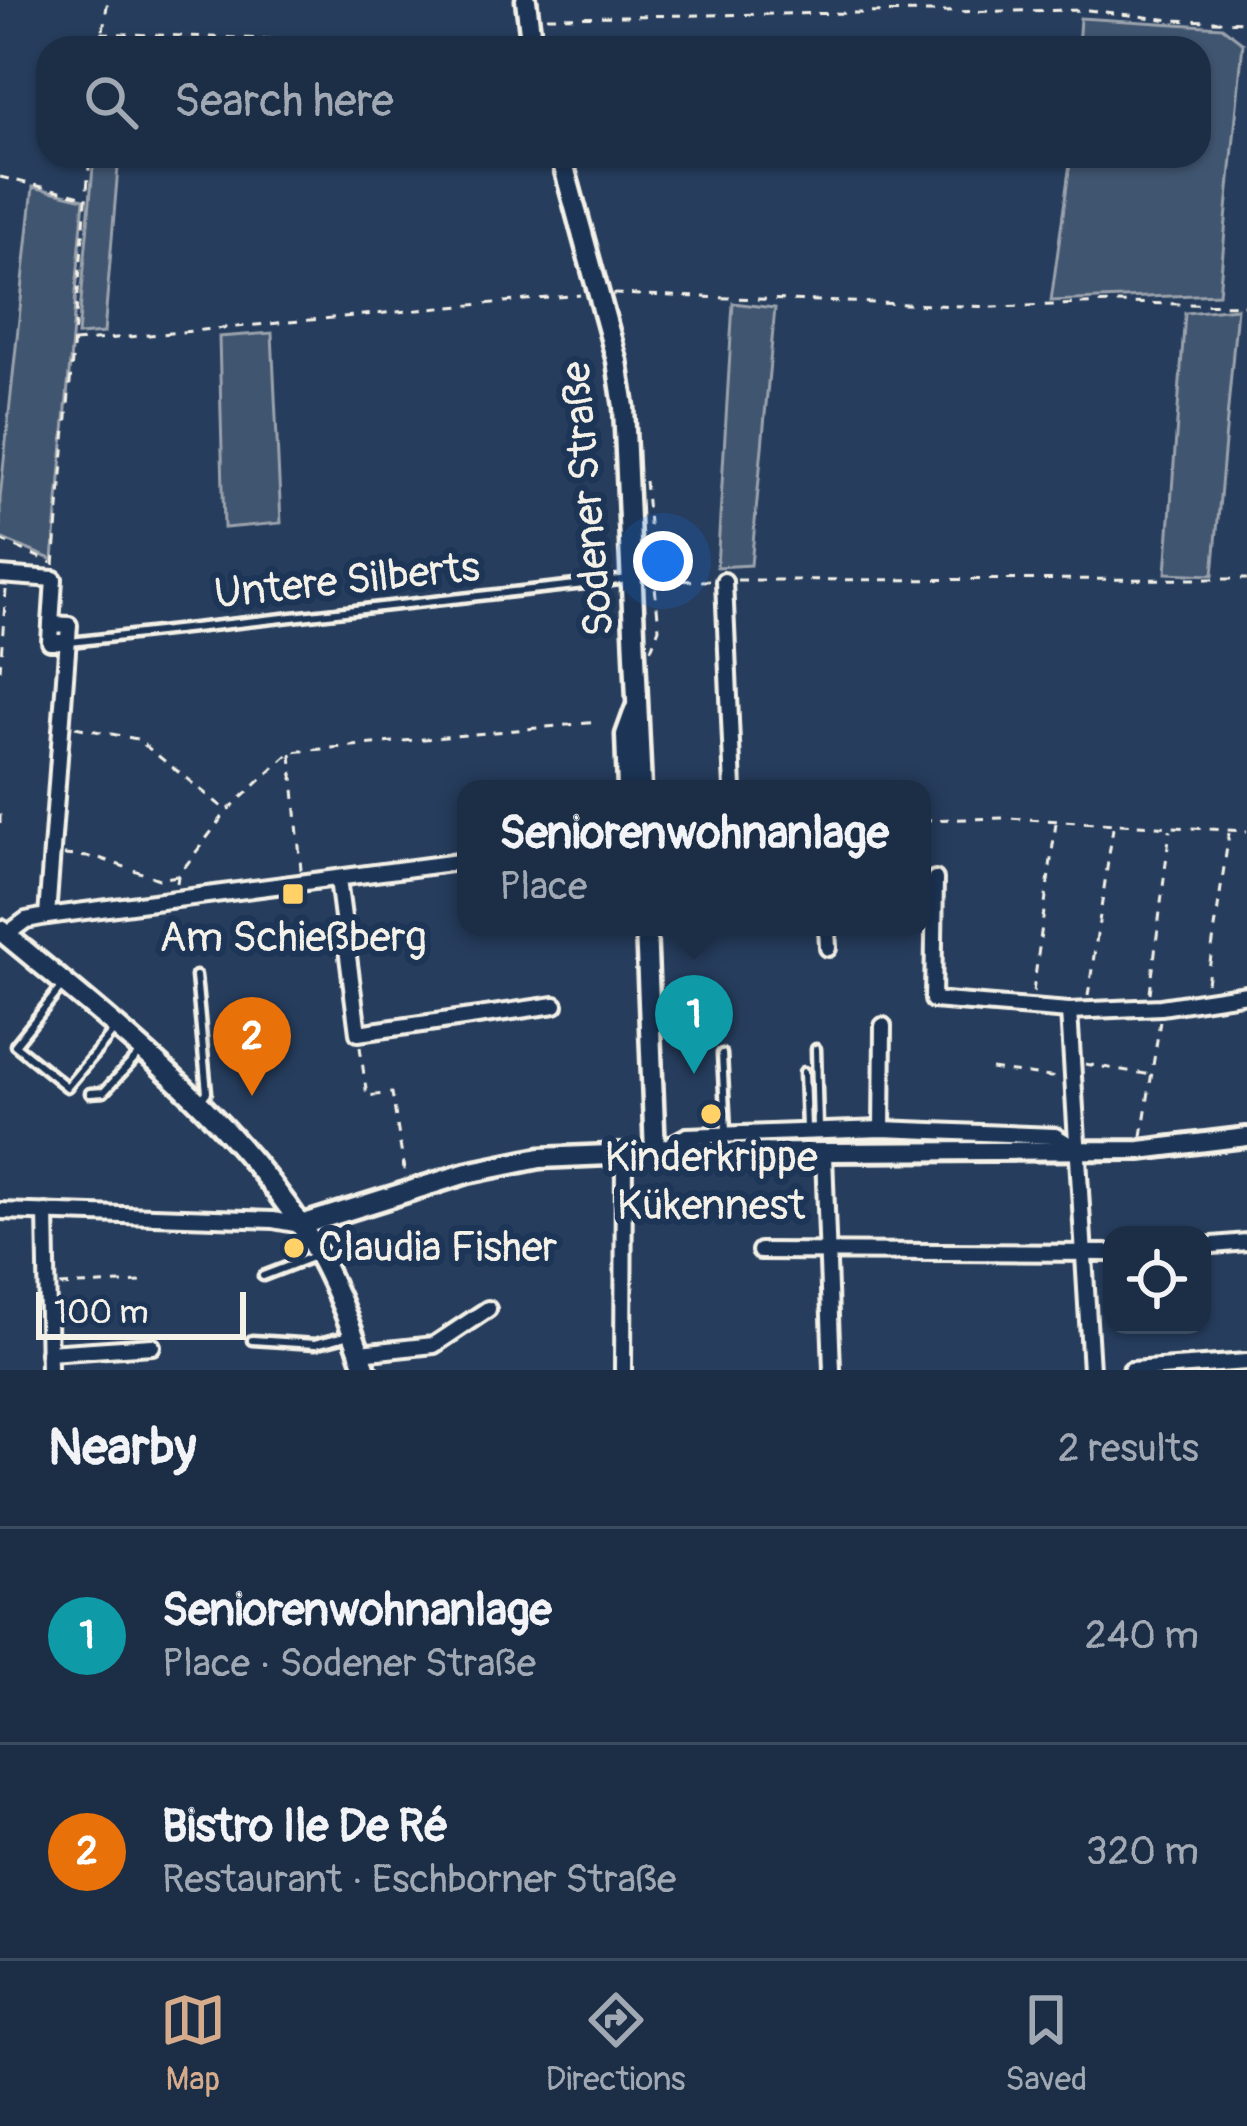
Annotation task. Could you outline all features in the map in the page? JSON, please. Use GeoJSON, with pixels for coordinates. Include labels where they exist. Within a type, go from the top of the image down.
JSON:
{"type":"FeatureCollection","features":[{"type":"Feature","properties":{"kind":"main road","name":"Sodener Straße"},"geometry":{"type":"LineString","coordinates":[[564,168],[600,293],[624,407],[641,780]]}},
{"type":"Feature","properties":{"kind":"main road","name":"Sodener Straße"},"geometry":{"type":"LineString","coordinates":[[628,780],[626,735],[639,700]]}},
{"type":"Feature","properties":{"kind":"main road"},"geometry":{"type":"LineString","coordinates":[[2,936],[118,1027],[198,1103],[301,1225],[360,1352]]}},
{"type":"Feature","properties":{"kind":"main road"},"geometry":{"type":"LineString","coordinates":[[301,1225],[467,1173],[540,1158],[655,1153],[646,936]]}},
{"type":"Feature","properties":{"kind":"street"},"geometry":{"type":"LineString","coordinates":[[4,575],[54,571],[51,624],[69,626],[47,916]]}},
{"type":"Feature","properties":{"kind":"street"},"geometry":{"type":"LineString","coordinates":[[724,580],[733,780]]}},
{"type":"Feature","properties":{"kind":"street"},"geometry":{"type":"LineString","coordinates":[[2,936],[26,920],[47,916],[457,862]]}},
{"type":"Feature","properties":{"kind":"street"},"geometry":{"type":"LineString","coordinates":[[338,879],[358,1034],[555,1005]]}},
{"type":"Feature","properties":{"kind":"street"},"geometry":{"type":"LineString","coordinates":[[935,879],[933,1000],[1069,1011],[1155,1008],[1247,994]]}},
{"type":"Feature","properties":{"kind":"street"},"geometry":{"type":"LineString","coordinates":[[827,936],[828,948]]}},
{"type":"Feature","properties":{"kind":"street"},"geometry":{"type":"LineString","coordinates":[[1069,1011],[1091,1370]]}},
{"type":"Feature","properties":{"kind":"street"},"geometry":{"type":"LineString","coordinates":[[883,1026],[883,1129]]}},
{"type":"Feature","properties":{"kind":"street"},"geometry":{"type":"LineString","coordinates":[[655,1153],[686,1136],[883,1129],[1054,1136],[1078,1150]]}},
{"type":"Feature","properties":{"kind":"street"},"geometry":{"type":"LineString","coordinates":[[655,1153],[1140,1150],[1247,1137]]}},
{"type":"Feature","properties":{"kind":"street"},"geometry":{"type":"LineString","coordinates":[[622,1370],[624,1152]]}},
{"type":"Feature","properties":{"kind":"street"},"geometry":{"type":"LineString","coordinates":[[824,1155],[832,1370]]}},
{"type":"Feature","properties":{"kind":"street"},"geometry":{"type":"LineString","coordinates":[[0,1211],[272,1220],[301,1225]]}},
{"type":"Feature","properties":{"kind":"street"},"geometry":{"type":"LineString","coordinates":[[46,1212],[49,1370]]}},
{"type":"Feature","properties":{"kind":"street"},"geometry":{"type":"LineString","coordinates":[[1211,1245],[1247,1242]]}},
{"type":"Feature","properties":{"kind":"street"},"geometry":{"type":"LineString","coordinates":[[760,1251],[1103,1254]]}},
{"type":"Feature","properties":{"kind":"street"},"geometry":{"type":"LineString","coordinates":[[360,1352],[434,1345],[488,1309]]}},
{"type":"Feature","properties":{"kind":"street"},"geometry":{"type":"LineString","coordinates":[[48,1353],[152,1346]]}},
{"type":"Feature","properties":{"kind":"street"},"geometry":{"type":"LineString","coordinates":[[1131,1370],[1247,1362]]}},
{"type":"Feature","properties":{"kind":"lane","name":"Untere Silberts"},"geometry":{"type":"LineString","coordinates":[[68,642],[633,579]]}},
{"type":"Feature","properties":{"kind":"lane"},"geometry":{"type":"LineString","coordinates":[[196,976],[206,1092],[198,1103]]}},
{"type":"Feature","properties":{"kind":"lane"},"geometry":{"type":"LineString","coordinates":[[65,982],[15,1045],[67,1087],[118,1027]]}},
{"type":"Feature","properties":{"kind":"lane"},"geometry":{"type":"LineString","coordinates":[[90,1093],[104,1092],[143,1049]]}},
{"type":"Feature","properties":{"kind":"lane"},"geometry":{"type":"LineString","coordinates":[[812,1131],[817,1049]]}},
{"type":"Feature","properties":{"kind":"lane"},"geometry":{"type":"LineString","coordinates":[[722,1054],[726,1135]]}},
{"type":"Feature","properties":{"kind":"lane"},"geometry":{"type":"LineString","coordinates":[[805,1072],[812,1131]]}},
{"type":"Feature","properties":{"kind":"lane"},"geometry":{"type":"LineString","coordinates":[[263,1276],[318,1255]]}},
{"type":"Feature","properties":{"kind":"lane"},"geometry":{"type":"LineString","coordinates":[[252,1340],[360,1352]]}},
{"type":"Feature","properties":{"kind":"path"},"geometry":{"type":"LineString","coordinates":[[101,36],[108,0]]}},
{"type":"Feature","properties":{"kind":"path"},"geometry":{"type":"LineString","coordinates":[[527,8],[1088,10],[1171,20],[1247,22]]}},
{"type":"Feature","properties":{"kind":"path"},"geometry":{"type":"LineString","coordinates":[[101,33],[187,36]]}},
{"type":"Feature","properties":{"kind":"path"},"geometry":{"type":"LineString","coordinates":[[0,540],[54,571],[89,168]]}},
{"type":"Feature","properties":{"kind":"path"},"geometry":{"type":"LineString","coordinates":[[0,177],[87,197]]}},
{"type":"Feature","properties":{"kind":"path"},"geometry":{"type":"LineString","coordinates":[[74,342],[600,293],[993,307],[1247,305]]}},
{"type":"Feature","properties":{"kind":"path"},"geometry":{"type":"LineString","coordinates":[[0,670],[4,575]]}},
{"type":"Feature","properties":{"kind":"path"},"geometry":{"type":"LineString","coordinates":[[790,578],[1247,579]]}},
{"type":"Feature","properties":{"kind":"path"},"geometry":{"type":"LineString","coordinates":[[175,902],[178,876],[227,811],[291,752],[598,722]]}},
{"type":"Feature","properties":{"kind":"path"},"geometry":{"type":"LineString","coordinates":[[62,724],[137,739],[227,811]]}},
{"type":"Feature","properties":{"kind":"path"},"geometry":{"type":"LineString","coordinates":[[291,752],[302,885]]}},
{"type":"Feature","properties":{"kind":"path"},"geometry":{"type":"LineString","coordinates":[[0,814],[0,831]]}},
{"type":"Feature","properties":{"kind":"path"},"geometry":{"type":"LineString","coordinates":[[931,820],[990,818],[1247,831]]}},
{"type":"Feature","properties":{"kind":"path"},"geometry":{"type":"LineString","coordinates":[[1030,1006],[1056,821]]}},
{"type":"Feature","properties":{"kind":"path"},"geometry":{"type":"LineString","coordinates":[[1086,1010],[1113,826]]}},
{"type":"Feature","properties":{"kind":"path"},"geometry":{"type":"LineString","coordinates":[[1140,1150],[1152,1075],[1170,828]]}},
{"type":"Feature","properties":{"kind":"path"},"geometry":{"type":"LineString","coordinates":[[1204,1001],[1229,831]]}},
{"type":"Feature","properties":{"kind":"path"},"geometry":{"type":"LineString","coordinates":[[58,854],[99,858],[159,879],[178,876]]}},
{"type":"Feature","properties":{"kind":"path"},"geometry":{"type":"LineString","coordinates":[[358,1034],[367,1096],[392,1093],[408,1192]]}},
{"type":"Feature","properties":{"kind":"path"},"geometry":{"type":"LineString","coordinates":[[1072,1062],[1152,1075]]}},
{"type":"Feature","properties":{"kind":"path"},"geometry":{"type":"LineString","coordinates":[[991,1069],[1072,1079]]}},
{"type":"Feature","properties":{"kind":"path"},"geometry":{"type":"LineString","coordinates":[[69,1286],[142,1282]]}},
{"type":"Feature","properties":{"kind":"shaded area"},"geometry":{"type":"Polygon","coordinates":[[[1080,18],[1222,27],[1243,43],[1219,294],[1051,301],[1069,168],[1211,168],[1211,36],[1079,36],[1080,18]]]}},
{"type":"Feature","properties":{"kind":"shaded area"},"geometry":{"type":"Polygon","coordinates":[[[93,168],[118,168],[104,333],[78,335],[93,168]]]}},
{"type":"Feature","properties":{"kind":"shaded area"},"geometry":{"type":"Polygon","coordinates":[[[33,187],[84,199],[53,560],[0,538],[0,498],[33,187]]]}},
{"type":"Feature","properties":{"kind":"shaded area"},"geometry":{"type":"Polygon","coordinates":[[[733,303],[775,308],[751,565],[717,567],[733,303]]]}},
{"type":"Feature","properties":{"kind":"shaded area"},"geometry":{"type":"Polygon","coordinates":[[[1237,308],[1213,575],[1166,573],[1185,313],[1237,308]]]}},
{"type":"Feature","properties":{"kind":"shaded area"},"geometry":{"type":"Polygon","coordinates":[[[272,333],[281,523],[224,528],[219,337],[272,333]]]}},
{"type":"Feature","properties":{"kind":"place","name":"Am Schießberg"},"geometry":{"type":"Point","coordinates":[293,894]}},
{"type":"Feature","properties":{"kind":"place","name":"Seniorenwohnanlage"},"geometry":{"type":"Point","coordinates":[694,1074]}},
{"type":"Feature","properties":{"kind":"place","name":"Bistro Ile De Ré"},"geometry":{"type":"Point","coordinates":[252,1096]}},
{"type":"Feature","properties":{"kind":"place","name":"Kinderkrippe Kükennest"},"geometry":{"type":"Point","coordinates":[711,1114]}},
{"type":"Feature","properties":{"kind":"place","name":"Claudia Fisher"},"geometry":{"type":"Point","coordinates":[294,1248]}}]}
